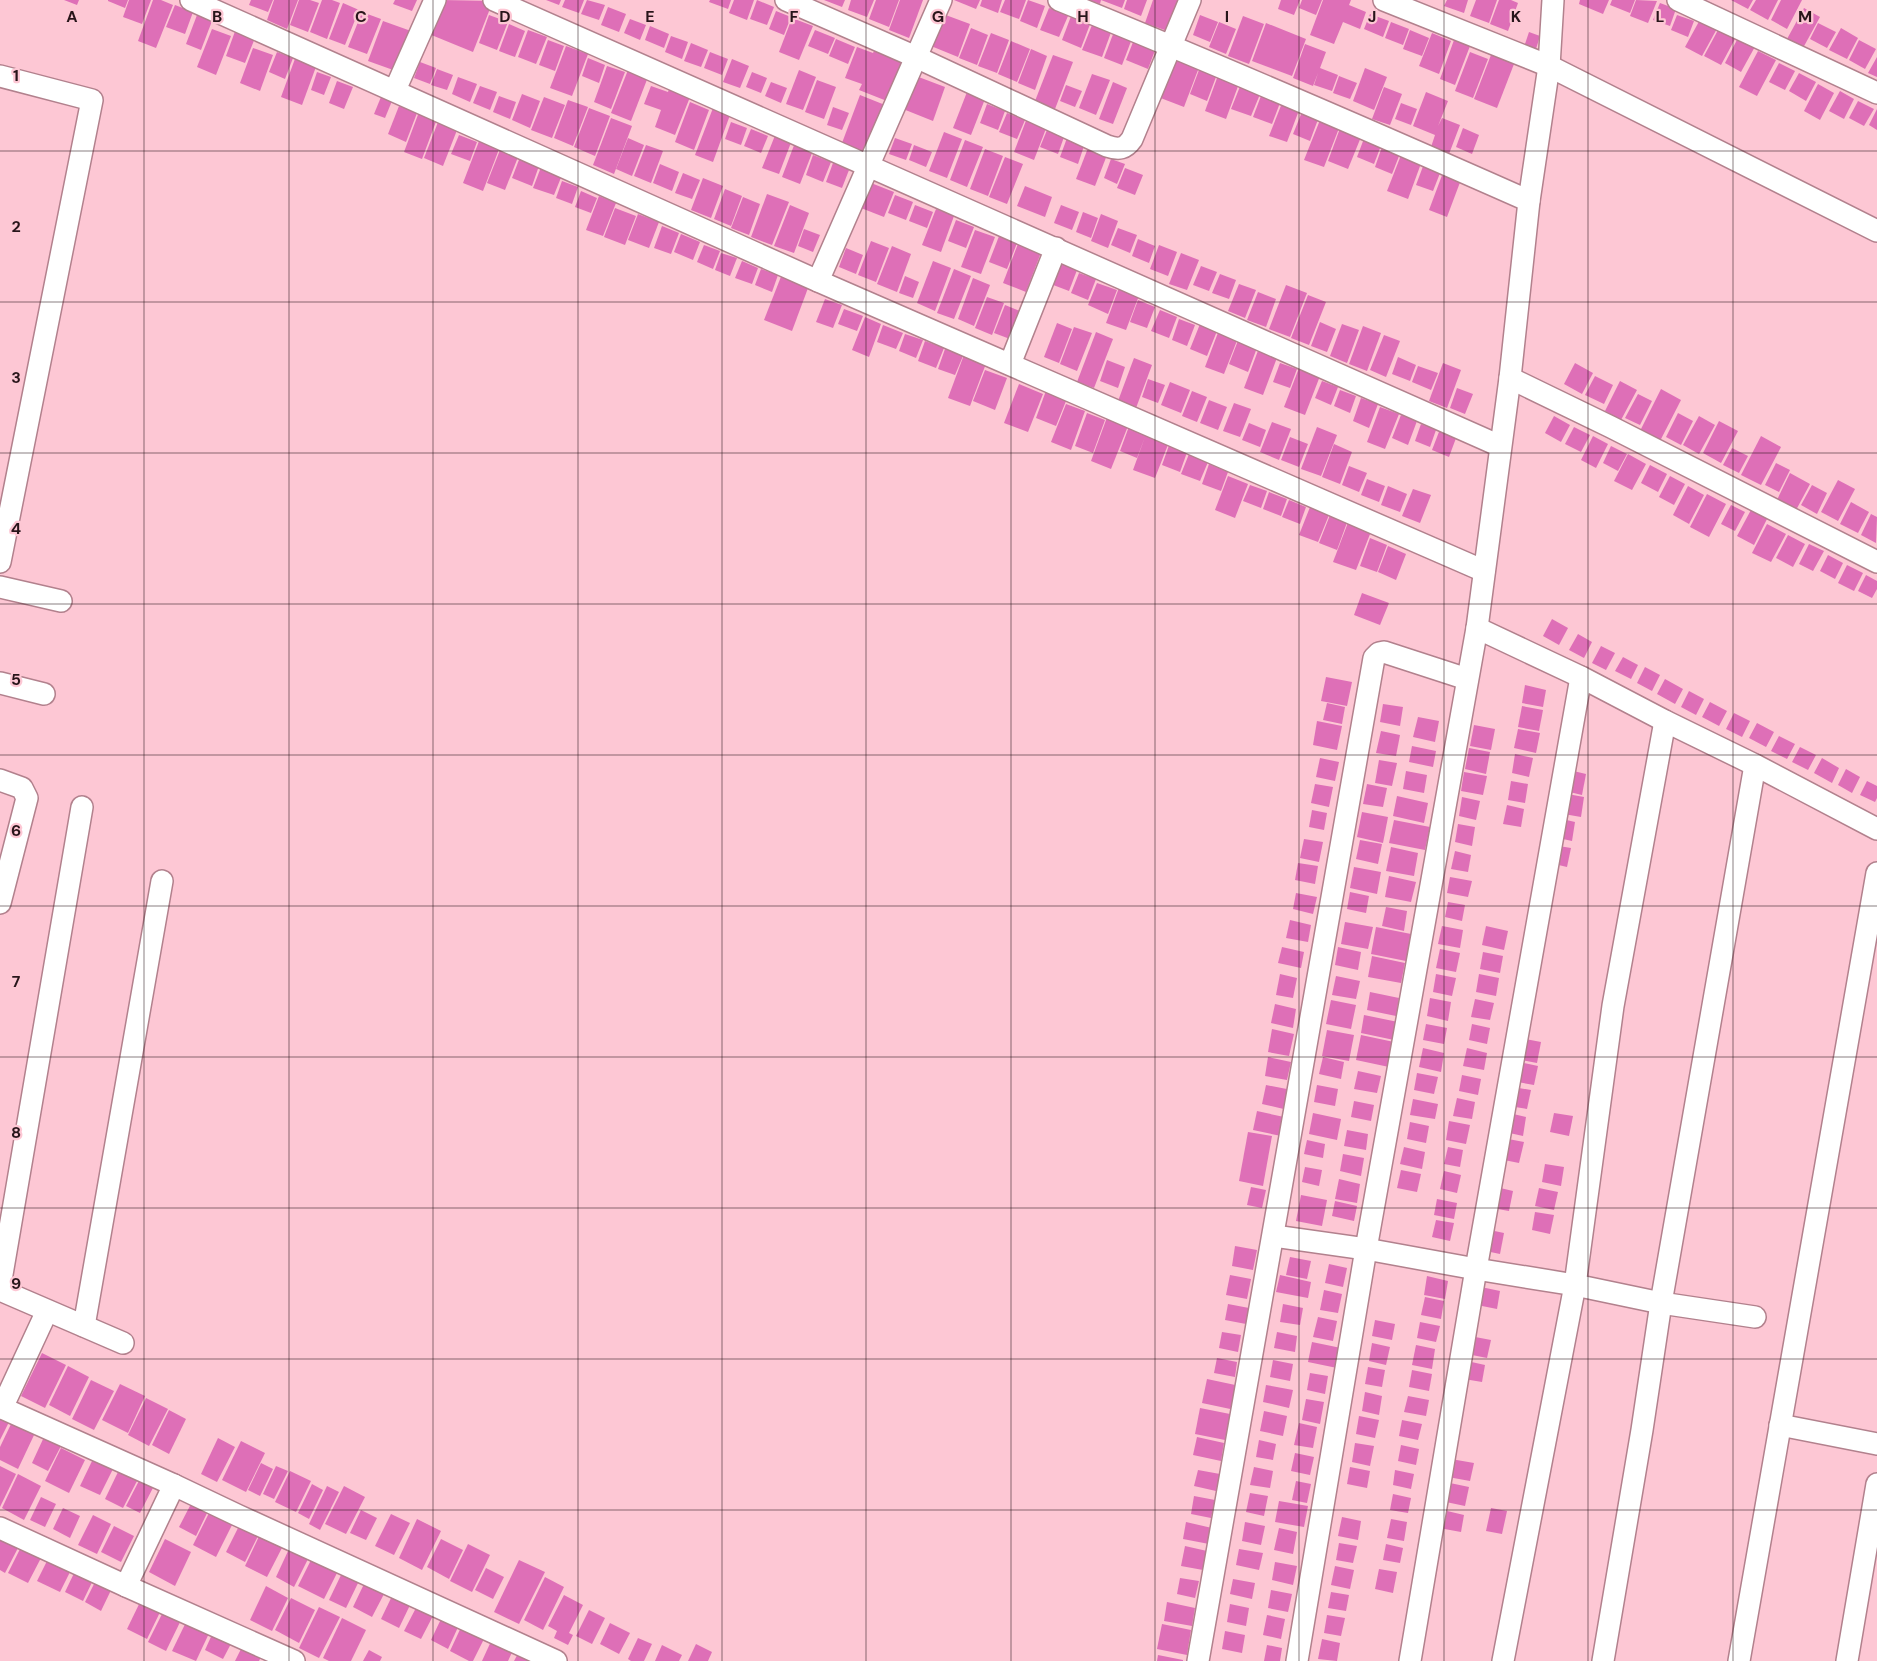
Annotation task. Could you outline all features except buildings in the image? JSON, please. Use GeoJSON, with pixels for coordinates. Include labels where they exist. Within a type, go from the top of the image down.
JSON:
{"type":"FeatureCollection","features":[{"type":"Feature","properties":{"kind":"street"},"geometry":{"type":"LineString","coordinates":[[191,0],[818,281],[1484,570]]}},
{"type":"Feature","properties":{"kind":"street"},"geometry":{"type":"LineString","coordinates":[[395,90],[435,0]]}},
{"type":"Feature","properties":{"kind":"street"},"geometry":{"type":"LineString","coordinates":[[494,0],[1500,446]]}},
{"type":"Feature","properties":{"kind":"street"},"geometry":{"type":"LineString","coordinates":[[786,0],[916,57],[1107,146],[1121,149],[1128,145],[1132,139],[1190,0]]}},
{"type":"Feature","properties":{"kind":"street"},"geometry":{"type":"LineString","coordinates":[[818,281],[870,166],[941,0]]}},
{"type":"Feature","properties":{"kind":"street"},"geometry":{"type":"LineString","coordinates":[[1059,0],[1348,120],[1529,201]]}},
{"type":"Feature","properties":{"kind":"street"},"geometry":{"type":"LineString","coordinates":[[1384,0],[1422,7],[1549,66],[1877,231]]}},
{"type":"Feature","properties":{"kind":"street"},"geometry":{"type":"LineString","coordinates":[[1296,1661],[1366,1249],[1476,628],[1510,378],[1529,201],[1549,66],[1553,0]]}},
{"type":"Feature","properties":{"kind":"street"},"geometry":{"type":"LineString","coordinates":[[1678,0],[1877,93]]}},
{"type":"Feature","properties":{"kind":"street"},"geometry":{"type":"LineString","coordinates":[[0,76],[92,100],[0,562]]}},
{"type":"Feature","properties":{"kind":"street"},"geometry":{"type":"LineString","coordinates":[[1010,364],[1056,248]]}},
{"type":"Feature","properties":{"kind":"street"},"geometry":{"type":"LineString","coordinates":[[1510,378],[1877,562]]}},
{"type":"Feature","properties":{"kind":"street"},"geometry":{"type":"LineString","coordinates":[[0,587],[61,602]]}},
{"type":"Feature","properties":{"kind":"street"},"geometry":{"type":"LineString","coordinates":[[1476,628],[1581,676],[1877,829]]}},
{"type":"Feature","properties":{"kind":"street"},"geometry":{"type":"LineString","coordinates":[[1198,1661],[1374,658],[1379,653],[1384,652],[1467,679]]}},
{"type":"Feature","properties":{"kind":"street"},"geometry":{"type":"LineString","coordinates":[[1410,1661],[1476,1269],[1581,676]]}},
{"type":"Feature","properties":{"kind":"street"},"geometry":{"type":"LineString","coordinates":[[0,683],[44,694]]}},
{"type":"Feature","properties":{"kind":"street"},"geometry":{"type":"LineString","coordinates":[[1503,1661],[1575,1285],[1614,1006],[1665,721]]}},
{"type":"Feature","properties":{"kind":"street"},"geometry":{"type":"LineString","coordinates":[[1603,1661],[1642,1430],[1661,1303],[1755,765]]}},
{"type":"Feature","properties":{"kind":"street"},"geometry":{"type":"LineString","coordinates":[[0,780],[22,788],[27,798],[0,903]]}},
{"type":"Feature","properties":{"kind":"street"},"geometry":{"type":"LineString","coordinates":[[0,1286],[82,807]]}},
{"type":"Feature","properties":{"kind":"street"},"geometry":{"type":"LineString","coordinates":[[1739,1661],[1877,873]]}},
{"type":"Feature","properties":{"kind":"street"},"geometry":{"type":"LineString","coordinates":[[84,1326],[162,881]]}},
{"type":"Feature","properties":{"kind":"street"},"geometry":{"type":"LineString","coordinates":[[1274,1236],[1366,1249],[1575,1285],[1661,1303],[1755,1317]]}},
{"type":"Feature","properties":{"kind":"street"},"geometry":{"type":"LineString","coordinates":[[0,1290],[123,1343]]}},
{"type":"Feature","properties":{"kind":"street"},"geometry":{"type":"LineString","coordinates":[[47,1311],[1,1408],[174,1485],[556,1661]]}},
{"type":"Feature","properties":{"kind":"street"},"geometry":{"type":"LineString","coordinates":[[1780,1425],[1877,1444]]}},
{"type":"Feature","properties":{"kind":"street"},"geometry":{"type":"LineString","coordinates":[[1847,1661],[1877,1484]]}},
{"type":"Feature","properties":{"kind":"street"},"geometry":{"type":"LineString","coordinates":[[126,1586],[174,1485]]}},
{"type":"Feature","properties":{"kind":"street"},"geometry":{"type":"LineString","coordinates":[[0,1528],[294,1661]]}}]}
